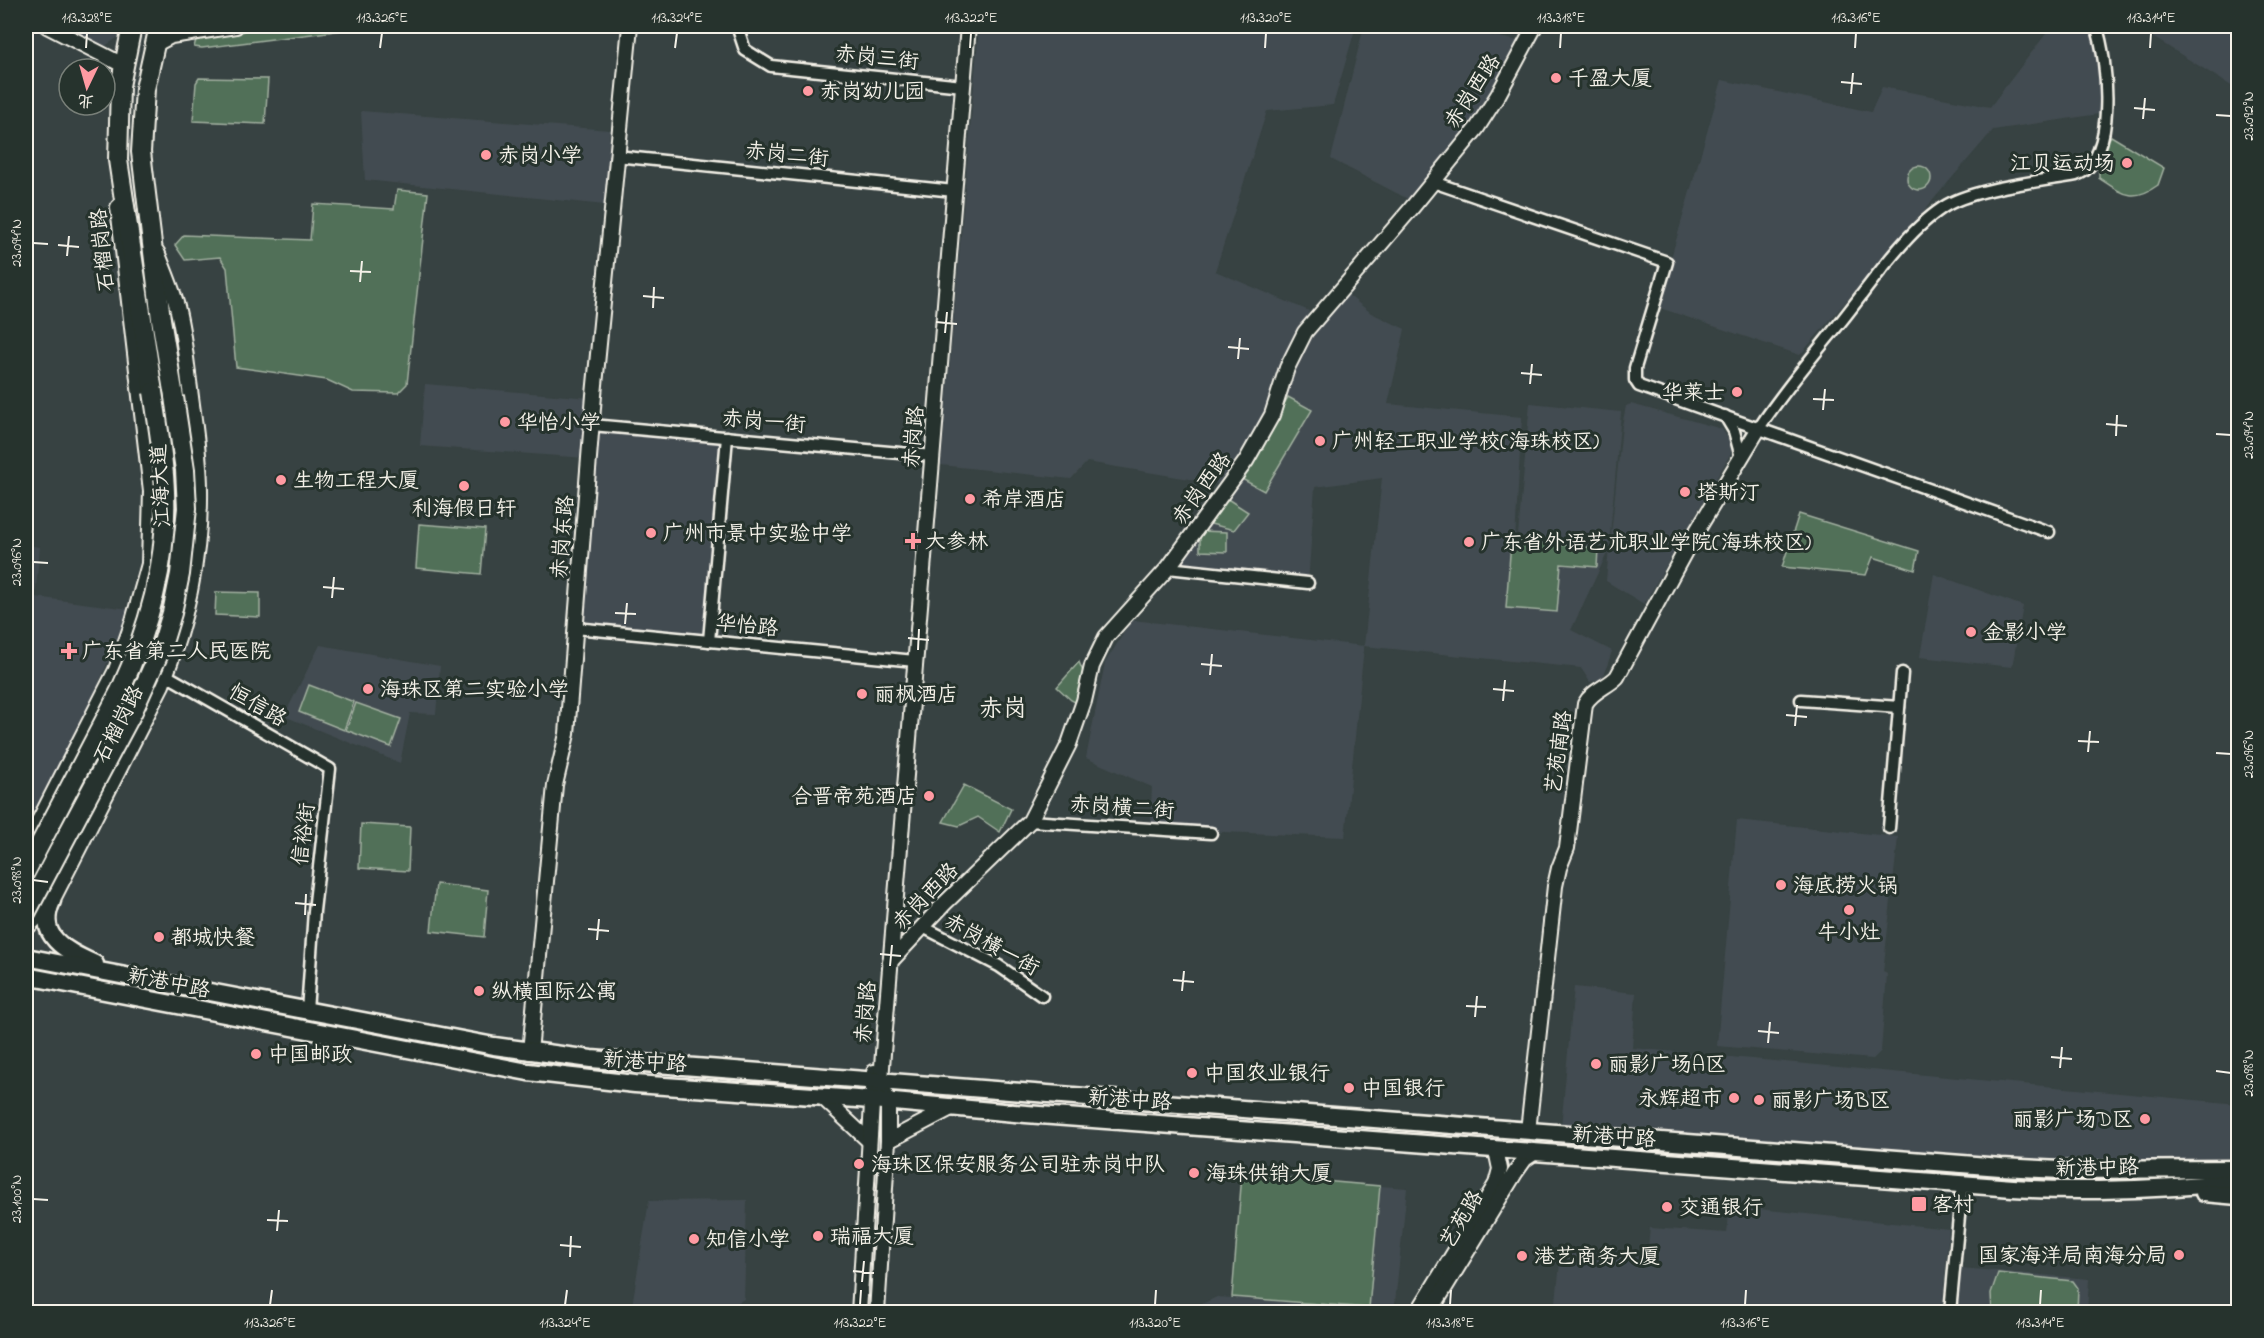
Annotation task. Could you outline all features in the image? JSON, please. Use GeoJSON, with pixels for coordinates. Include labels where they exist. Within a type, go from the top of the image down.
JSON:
{"type":"FeatureCollection","features":[{"type":"Feature","properties":{"kind":"highway","name":"江海大道"},"geometry":{"type":"LineString","coordinates":[[26,871],[134,661],[152,606],[162,551],[165,501],[162,457],[119,169],[118,108],[123,65],[132,26]]}},
{"type":"Feature","properties":{"kind":"highway","name":"江海大道"},"geometry":{"type":"LineString","coordinates":[[26,913],[133,711],[153,668],[172,613],[180,574],[187,508],[185,470],[160,319],[152,237],[143,181],[141,131],[146,89],[159,26]]}},
{"type":"Feature","properties":{"kind":"main road"},"geometry":{"type":"LineString","coordinates":[[52,901],[47,917],[50,933],[56,941],[77,956],[136,977]]}},
{"type":"Feature","properties":{"kind":"main road","name":"新港中路"},"geometry":{"type":"LineString","coordinates":[[26,957],[494,1046],[638,1063],[2031,1169],[2238,1169]]}},
{"type":"Feature","properties":{"kind":"main road"},"geometry":{"type":"LineString","coordinates":[[53,982],[57,963]]}},
{"type":"Feature","properties":{"kind":"main road","name":"新港中路"},"geometry":{"type":"LineString","coordinates":[[26,976],[491,1066],[635,1084],[821,1096],[1496,1150],[2060,1191],[2170,1188],[2238,1182]]}},
{"type":"Feature","properties":{"kind":"main road"},"geometry":{"type":"LineString","coordinates":[[491,1066],[494,1046]]}},
{"type":"Feature","properties":{"kind":"main road"},"geometry":{"type":"LineString","coordinates":[[528,1072],[530,1052]]}},
{"type":"Feature","properties":{"kind":"main road"},"geometry":{"type":"LineString","coordinates":[[2172,1168],[2238,1161]]}},
{"type":"Feature","properties":{"kind":"main road"},"geometry":{"type":"LineString","coordinates":[[2170,1188],[2238,1196]]}},
{"type":"Feature","properties":{"kind":"street"},"geometry":{"type":"LineString","coordinates":[[47,26],[123,65]]}},
{"type":"Feature","properties":{"kind":"street"},"geometry":{"type":"LineString","coordinates":[[154,45],[171,36],[236,26]]}},
{"type":"Feature","properties":{"kind":"street","name":"赤岗东路"},"geometry":{"type":"LineString","coordinates":[[530,1052],[555,785],[567,734],[592,425],[630,26]]}},
{"type":"Feature","properties":{"kind":"street","name":"赤岗三街"},"geometry":{"type":"LineString","coordinates":[[737,26],[746,50],[771,66],[963,86]]}},
{"type":"Feature","properties":{"kind":"street","name":"赤岗路"},"geometry":{"type":"LineString","coordinates":[[877,1081],[890,962],[968,26]]}},
{"type":"Feature","properties":{"kind":"street","name":"赤岗西路"},"geometry":{"type":"LineString","coordinates":[[890,962],[1030,821],[1056,773],[1072,736],[1099,649],[1123,618],[1168,568],[1228,488],[1272,415],[1290,361],[1305,332],[1476,128],[1493,103],[1535,26]]}},
{"type":"Feature","properties":{"kind":"street"},"geometry":{"type":"LineString","coordinates":[[1759,428],[1786,390],[1902,246],[1931,217],[1957,201],[1998,189],[2076,175],[2086,172],[2091,167],[2104,131],[2106,108],[2104,53],[2096,26]]}},
{"type":"Feature","properties":{"kind":"street","name":"赤岗二街"},"geometry":{"type":"LineString","coordinates":[[616,156],[954,191]]}},
{"type":"Feature","properties":{"kind":"street","name":"石榴岗路"},"geometry":{"type":"LineString","coordinates":[[26,846],[60,775],[116,670],[133,621],[148,564],[151,491],[119,234],[117,201],[119,169]]}},
{"type":"Feature","properties":{"kind":"street"},"geometry":{"type":"LineString","coordinates":[[1433,182],[1667,261],[1635,368],[1635,380],[1639,386],[2049,532]]}},
{"type":"Feature","properties":{"kind":"street","name":"石榴岗路"},"geometry":{"type":"LineString","coordinates":[[26,929],[52,901],[139,731],[176,649],[190,591],[198,546],[199,459],[180,322],[171,287],[152,237]]}},
{"type":"Feature","properties":{"kind":"street"},"geometry":{"type":"LineString","coordinates":[[1725,416],[1734,431],[1741,457]]}},
{"type":"Feature","properties":{"kind":"street","name":"赤岗一街"},"geometry":{"type":"LineString","coordinates":[[592,425],[933,456]]}},
{"type":"Feature","properties":{"kind":"street","name":"艺苑南路"},"geometry":{"type":"LineString","coordinates":[[1528,1131],[1555,886],[1567,848],[1585,704],[1591,694],[1610,684],[1617,676],[1689,544],[1759,428]]}},
{"type":"Feature","properties":{"kind":"street"},"geometry":{"type":"LineString","coordinates":[[709,641],[727,437]]}},
{"type":"Feature","properties":{"kind":"street"},"geometry":{"type":"LineString","coordinates":[[1168,568],[1308,583]]}},
{"type":"Feature","properties":{"kind":"street","name":"华怡路"},"geometry":{"type":"LineString","coordinates":[[575,628],[915,661]]}},
{"type":"Feature","properties":{"kind":"street"},"geometry":{"type":"LineString","coordinates":[[1890,828],[1902,674]]}},
{"type":"Feature","properties":{"kind":"street","name":"恒信路"},"geometry":{"type":"LineString","coordinates":[[166,675],[330,769]]}},
{"type":"Feature","properties":{"kind":"street"},"geometry":{"type":"LineString","coordinates":[[1801,700],[1899,708]]}},
{"type":"Feature","properties":{"kind":"street"},"geometry":{"type":"LineString","coordinates":[[94,711],[96,720],[104,732],[114,734],[139,731]]}},
{"type":"Feature","properties":{"kind":"street"},"geometry":{"type":"LineString","coordinates":[[60,775],[79,769],[92,770],[98,773],[104,781],[106,795]]}},
{"type":"Feature","properties":{"kind":"street","name":"信裕街"},"geometry":{"type":"LineString","coordinates":[[307,1011],[314,911],[330,769]]}},
{"type":"Feature","properties":{"kind":"street","name":"赤岗横二街"},"geometry":{"type":"LineString","coordinates":[[1030,821],[1211,833]]}},
{"type":"Feature","properties":{"kind":"street","name":"赤岗路"},"geometry":{"type":"LineString","coordinates":[[880,1101],[877,1081],[891,894],[899,853]]}},
{"type":"Feature","properties":{"kind":"street","name":"赤岗横一街"},"geometry":{"type":"LineString","coordinates":[[923,927],[999,966],[1042,996]]}},
{"type":"Feature","properties":{"kind":"street"},"geometry":{"type":"LineString","coordinates":[[821,1096],[869,1141]]}},
{"type":"Feature","properties":{"kind":"street"},"geometry":{"type":"LineString","coordinates":[[859,1312],[869,1141],[880,1101]]}},
{"type":"Feature","properties":{"kind":"street"},"geometry":{"type":"LineString","coordinates":[[877,1312],[888,1141],[880,1101]]}},
{"type":"Feature","properties":{"kind":"street"},"geometry":{"type":"LineString","coordinates":[[888,1141],[953,1107]]}},
{"type":"Feature","properties":{"kind":"street","name":"艺苑路"},"geometry":{"type":"LineString","coordinates":[[1418,1312],[1500,1176],[1496,1150]]}},
{"type":"Feature","properties":{"kind":"street","name":"艺苑路"},"geometry":{"type":"LineString","coordinates":[[1430,1312],[1515,1173],[1525,1159],[1534,1152]]}},
{"type":"Feature","properties":{"kind":"street"},"geometry":{"type":"LineString","coordinates":[[1950,1312],[1962,1184]]}},
{"type":"Feature","properties":{"kind":"shaded area"},"geometry":{"type":"Polygon","coordinates":[[[53,26],[120,26],[117,38],[102,48],[53,26]]]}},
{"type":"Feature","properties":{"kind":"shaded area"},"geometry":{"type":"Polygon","coordinates":[[[979,26],[1356,26],[1333,105],[1267,111],[1215,271],[1309,311],[1270,414],[1220,484],[1087,462],[1071,479],[941,465],[979,26]]]}},
{"type":"Feature","properties":{"kind":"shaded area"},"geometry":{"type":"Polygon","coordinates":[[[1364,26],[1444,26],[1519,41],[1496,92],[1410,200],[1331,159],[1364,26]]]}},
{"type":"Feature","properties":{"kind":"shaded area"},"geometry":{"type":"Polygon","coordinates":[[[2052,26],[2093,26],[2101,50],[2105,113],[1993,130],[1800,355],[1657,307],[1722,80],[1871,112],[1882,87],[1990,107],[2052,26]]]}},
{"type":"Feature","properties":{"kind":"shaded area"},"geometry":{"type":"Polygon","coordinates":[[[2135,26],[2238,26],[2238,90],[2135,26]]]}},
{"type":"Feature","properties":{"kind":"shaded area","name":"赤岗小学"},"geometry":{"type":"Polygon","coordinates":[[[361,111],[610,130],[605,205],[365,180],[361,111]]]}},
{"type":"Feature","properties":{"kind":"shaded area"},"geometry":{"type":"Polygon","coordinates":[[[1348,295],[1371,313],[1405,329],[1388,404],[1522,417],[1515,539],[1610,546],[1626,406],[1631,404],[1722,429],[1731,443],[1731,453],[1644,604],[1606,581],[1609,549],[1571,630],[1612,651],[1603,678],[1590,682],[1581,668],[1364,646],[1382,478],[1315,487],[1308,583],[1171,568],[1289,389],[1301,348],[1348,295]]]}},
{"type":"Feature","properties":{"kind":"shaded area","name":"华怡小学"},"geometry":{"type":"Polygon","coordinates":[[[425,384],[590,398],[586,458],[420,446],[425,384]]]}},
{"type":"Feature","properties":{"kind":"shaded area"},"geometry":{"type":"Polygon","coordinates":[[[1530,403],[1621,412],[1609,545],[1518,536],[1530,403]]]}},
{"type":"Feature","properties":{"kind":"shaded area","name":"广州市景中实验中学"},"geometry":{"type":"Polygon","coordinates":[[[595,428],[724,442],[705,637],[579,624],[595,428]]]}},
{"type":"Feature","properties":{"kind":"shaded area","name":"广东省第二人民医院"},"geometry":{"type":"Polygon","coordinates":[[[26,545],[40,547],[35,597],[129,609],[95,693],[26,833],[26,545]]]}},
{"type":"Feature","properties":{"kind":"shaded area","name":"金影小学"},"geometry":{"type":"Polygon","coordinates":[[[1934,574],[2023,606],[2012,667],[1920,657],[1934,574]]]}},
{"type":"Feature","properties":{"kind":"shaded area"},"geometry":{"type":"Polygon","coordinates":[[[1132,620],[1364,646],[1345,837],[1150,829],[1152,787],[1086,758],[1105,663],[1132,620]]]}},
{"type":"Feature","properties":{"kind":"shaded area","name":"海珠区第二实验小学"},"geometry":{"type":"Polygon","coordinates":[[[320,645],[440,666],[436,714],[410,713],[400,763],[284,716],[320,645]]]}},
{"type":"Feature","properties":{"kind":"shaded area"},"geometry":{"type":"Polygon","coordinates":[[[1737,820],[1898,837],[1883,972],[1887,974],[1881,1051],[1873,1059],[1717,1046],[1737,820]]]}},
{"type":"Feature","properties":{"kind":"shaded area"},"geometry":{"type":"Polygon","coordinates":[[[1574,987],[1636,993],[1632,1048],[2238,1104],[2238,1158],[2171,1165],[2109,1167],[1561,1128],[1574,987]]]}},
{"type":"Feature","properties":{"kind":"shaded area"},"geometry":{"type":"Polygon","coordinates":[[[1380,1186],[1407,1188],[1394,1312],[1185,1312],[1217,1297],[1369,1308],[1380,1186]]]}},
{"type":"Feature","properties":{"kind":"shaded area","name":"知信小学"},"geometry":{"type":"Polygon","coordinates":[[[747,1200],[744,1299],[720,1312],[631,1312],[649,1201],[747,1200]]]}},
{"type":"Feature","properties":{"kind":"shaded area"},"geometry":{"type":"Polygon","coordinates":[[[1730,1206],[1949,1229],[1942,1312],[1555,1312],[1561,1253],[1647,1258],[1650,1228],[1727,1233],[1730,1206]]]}},
{"type":"Feature","properties":{"kind":"shaded area"},"geometry":{"type":"Polygon","coordinates":[[[1961,1268],[2089,1279],[2087,1312],[1957,1312],[1961,1268]]]}},
{"type":"Feature","properties":{"kind":"green space"},"geometry":{"type":"Polygon","coordinates":[[[285,26],[375,26],[202,48],[194,47],[197,36],[285,26]]]}},
{"type":"Feature","properties":{"kind":"green space"},"geometry":{"type":"Polygon","coordinates":[[[199,78],[268,79],[265,124],[193,121],[196,83],[199,78]]]}},
{"type":"Feature","properties":{"kind":"green space","name":"江贝运动场"},"geometry":{"type":"Polygon","coordinates":[[[2111,136],[2164,168],[2158,185],[2149,191],[2134,195],[2121,192],[2099,178],[2099,157],[2111,136]]]}},
{"type":"Feature","properties":{"kind":"green space"},"geometry":{"type":"Polygon","coordinates":[[[1919,166],[1928,169],[1931,178],[1928,187],[1919,190],[1910,187],[1907,178],[1910,169],[1919,166]]]}},
{"type":"Feature","properties":{"kind":"green space"},"geometry":{"type":"Polygon","coordinates":[[[397,190],[428,193],[407,384],[398,393],[353,392],[327,380],[236,367],[227,268],[220,257],[185,260],[175,245],[184,235],[310,240],[313,204],[394,209],[397,190]]]}},
{"type":"Feature","properties":{"kind":"green space"},"geometry":{"type":"Polygon","coordinates":[[[1288,397],[1312,410],[1264,491],[1240,478],[1288,397]]]}},
{"type":"Feature","properties":{"kind":"green space"},"geometry":{"type":"Polygon","coordinates":[[[1226,498],[1248,512],[1234,530],[1207,523],[1226,498]]]}},
{"type":"Feature","properties":{"kind":"green space"},"geometry":{"type":"Polygon","coordinates":[[[1799,514],[1919,551],[1915,570],[1873,557],[1866,575],[1782,567],[1799,514]]]}},
{"type":"Feature","properties":{"kind":"green space"},"geometry":{"type":"Polygon","coordinates":[[[419,524],[485,529],[481,574],[416,568],[419,524]]]}},
{"type":"Feature","properties":{"kind":"green space"},"geometry":{"type":"Polygon","coordinates":[[[1200,531],[1227,532],[1227,552],[1200,551],[1200,531]]]}},
{"type":"Feature","properties":{"kind":"green space"},"geometry":{"type":"Polygon","coordinates":[[[1511,541],[1598,548],[1597,567],[1561,564],[1557,612],[1506,608],[1511,541]]]}},
{"type":"Feature","properties":{"kind":"green space"},"geometry":{"type":"Polygon","coordinates":[[[216,592],[260,593],[260,617],[215,615],[216,592]]]}},
{"type":"Feature","properties":{"kind":"green space"},"geometry":{"type":"Polygon","coordinates":[[[1079,662],[1086,679],[1079,704],[1057,687],[1079,662]]]}},
{"type":"Feature","properties":{"kind":"green space"},"geometry":{"type":"Polygon","coordinates":[[[309,685],[354,702],[344,730],[299,712],[309,685]]]}},
{"type":"Feature","properties":{"kind":"green space"},"geometry":{"type":"Polygon","coordinates":[[[356,703],[401,719],[391,747],[346,730],[356,703]]]}},
{"type":"Feature","properties":{"kind":"green space"},"geometry":{"type":"Polygon","coordinates":[[[964,785],[1011,809],[1000,832],[978,817],[959,826],[943,822],[964,785]]]}},
{"type":"Feature","properties":{"kind":"green space"},"geometry":{"type":"Polygon","coordinates":[[[361,824],[410,827],[408,871],[359,868],[361,824]]]}},
{"type":"Feature","properties":{"kind":"green space"},"geometry":{"type":"Polygon","coordinates":[[[436,884],[488,890],[484,937],[431,931],[436,884]]]}},
{"type":"Feature","properties":{"kind":"green space"},"geometry":{"type":"Polygon","coordinates":[[[1242,1174],[1380,1186],[1369,1308],[1232,1297],[1242,1174]]]}},
{"type":"Feature","properties":{"kind":"green space"},"geometry":{"type":"Polygon","coordinates":[[[1998,1273],[2073,1281],[2078,1288],[2077,1312],[1992,1312],[1991,1293],[1998,1273]]]}},
{"type":"Feature","properties":{"kind":"place","name":"千盈大厦"},"geometry":{"type":"Point","coordinates":[1556,78]}},
{"type":"Feature","properties":{"kind":"place","name":"赤岗幼儿园"},"geometry":{"type":"Point","coordinates":[808,91]}},
{"type":"Feature","properties":{"kind":"place","name":"赤岗小学"},"geometry":{"type":"Point","coordinates":[486,155]}},
{"type":"Feature","properties":{"kind":"place","name":"江贝运动场"},"geometry":{"type":"Point","coordinates":[2127,163]}},
{"type":"Feature","properties":{"kind":"place","name":"华莱士"},"geometry":{"type":"Point","coordinates":[1737,392]}},
{"type":"Feature","properties":{"kind":"place","name":"华怡小学"},"geometry":{"type":"Point","coordinates":[505,422]}},
{"type":"Feature","properties":{"kind":"place","name":"广州轻工职业学校(海珠校区)"},"geometry":{"type":"Point","coordinates":[1320,441]}},
{"type":"Feature","properties":{"kind":"place","name":"生物工程大厦"},"geometry":{"type":"Point","coordinates":[281,480]}},
{"type":"Feature","properties":{"kind":"place","name":"利海假日轩"},"geometry":{"type":"Point","coordinates":[464,486]}},
{"type":"Feature","properties":{"kind":"place","name":"塔斯汀"},"geometry":{"type":"Point","coordinates":[1685,492]}},
{"type":"Feature","properties":{"kind":"place","name":"希岸酒店"},"geometry":{"type":"Point","coordinates":[970,499]}},
{"type":"Feature","properties":{"kind":"place","name":"广州市景中实验中学"},"geometry":{"type":"Point","coordinates":[651,533]}},
{"type":"Feature","properties":{"kind":"place","name":"大参林"},"geometry":{"type":"Point","coordinates":[913,541]}},
{"type":"Feature","properties":{"kind":"place","name":"广东省外语艺术职业学院(海珠校区)"},"geometry":{"type":"Point","coordinates":[1469,542]}},
{"type":"Feature","properties":{"kind":"place","name":"金影小学"},"geometry":{"type":"Point","coordinates":[1971,632]}},
{"type":"Feature","properties":{"kind":"place","name":"广东省第二人民医院"},"geometry":{"type":"Point","coordinates":[69,651]}},
{"type":"Feature","properties":{"kind":"place","name":"海珠区第二实验小学"},"geometry":{"type":"Point","coordinates":[368,689]}},
{"type":"Feature","properties":{"kind":"place","name":"丽枫酒店"},"geometry":{"type":"Point","coordinates":[862,694]}},
{"type":"Feature","properties":{"kind":"place","name":"合晋帝苑酒店"},"geometry":{"type":"Point","coordinates":[929,796]}},
{"type":"Feature","properties":{"kind":"place","name":"海底捞火锅"},"geometry":{"type":"Point","coordinates":[1781,885]}},
{"type":"Feature","properties":{"kind":"place","name":"牛小灶"},"geometry":{"type":"Point","coordinates":[1849,910]}},
{"type":"Feature","properties":{"kind":"place","name":"都城快餐"},"geometry":{"type":"Point","coordinates":[159,937]}},
{"type":"Feature","properties":{"kind":"place","name":"纵横国际公寓"},"geometry":{"type":"Point","coordinates":[479,991]}},
{"type":"Feature","properties":{"kind":"place","name":"中国邮政"},"geometry":{"type":"Point","coordinates":[256,1054]}},
{"type":"Feature","properties":{"kind":"place","name":"丽影广场A区"},"geometry":{"type":"Point","coordinates":[1596,1064]}},
{"type":"Feature","properties":{"kind":"place","name":"中国农业银行"},"geometry":{"type":"Point","coordinates":[1192,1073]}},
{"type":"Feature","properties":{"kind":"place","name":"中国银行"},"geometry":{"type":"Point","coordinates":[1349,1088]}},
{"type":"Feature","properties":{"kind":"place","name":"永辉超市"},"geometry":{"type":"Point","coordinates":[1734,1098]}},
{"type":"Feature","properties":{"kind":"place","name":"丽影广场B区"},"geometry":{"type":"Point","coordinates":[1759,1100]}},
{"type":"Feature","properties":{"kind":"place","name":"丽影广场D区"},"geometry":{"type":"Point","coordinates":[2145,1119]}},
{"type":"Feature","properties":{"kind":"place","name":"海珠区保安服务公司驻赤岗中队"},"geometry":{"type":"Point","coordinates":[859,1164]}},
{"type":"Feature","properties":{"kind":"place","name":"海珠供销大厦"},"geometry":{"type":"Point","coordinates":[1194,1173]}},
{"type":"Feature","properties":{"kind":"place","name":"客村"},"geometry":{"type":"Point","coordinates":[1919,1204]}},
{"type":"Feature","properties":{"kind":"place","name":"交通银行"},"geometry":{"type":"Point","coordinates":[1667,1207]}},
{"type":"Feature","properties":{"kind":"place","name":"瑞福大厦"},"geometry":{"type":"Point","coordinates":[818,1236]}},
{"type":"Feature","properties":{"kind":"place","name":"知信小学"},"geometry":{"type":"Point","coordinates":[694,1239]}},
{"type":"Feature","properties":{"kind":"place","name":"国家海洋局南海分局"},"geometry":{"type":"Point","coordinates":[2179,1255]}},
{"type":"Feature","properties":{"kind":"place","name":"港艺商务大厦"},"geometry":{"type":"Point","coordinates":[1522,1256]}},
{"type":"Feature","properties":{"kind":"district","name":"赤岗"},"geometry":{"type":"Point","coordinates":[1003,708]}}]}
